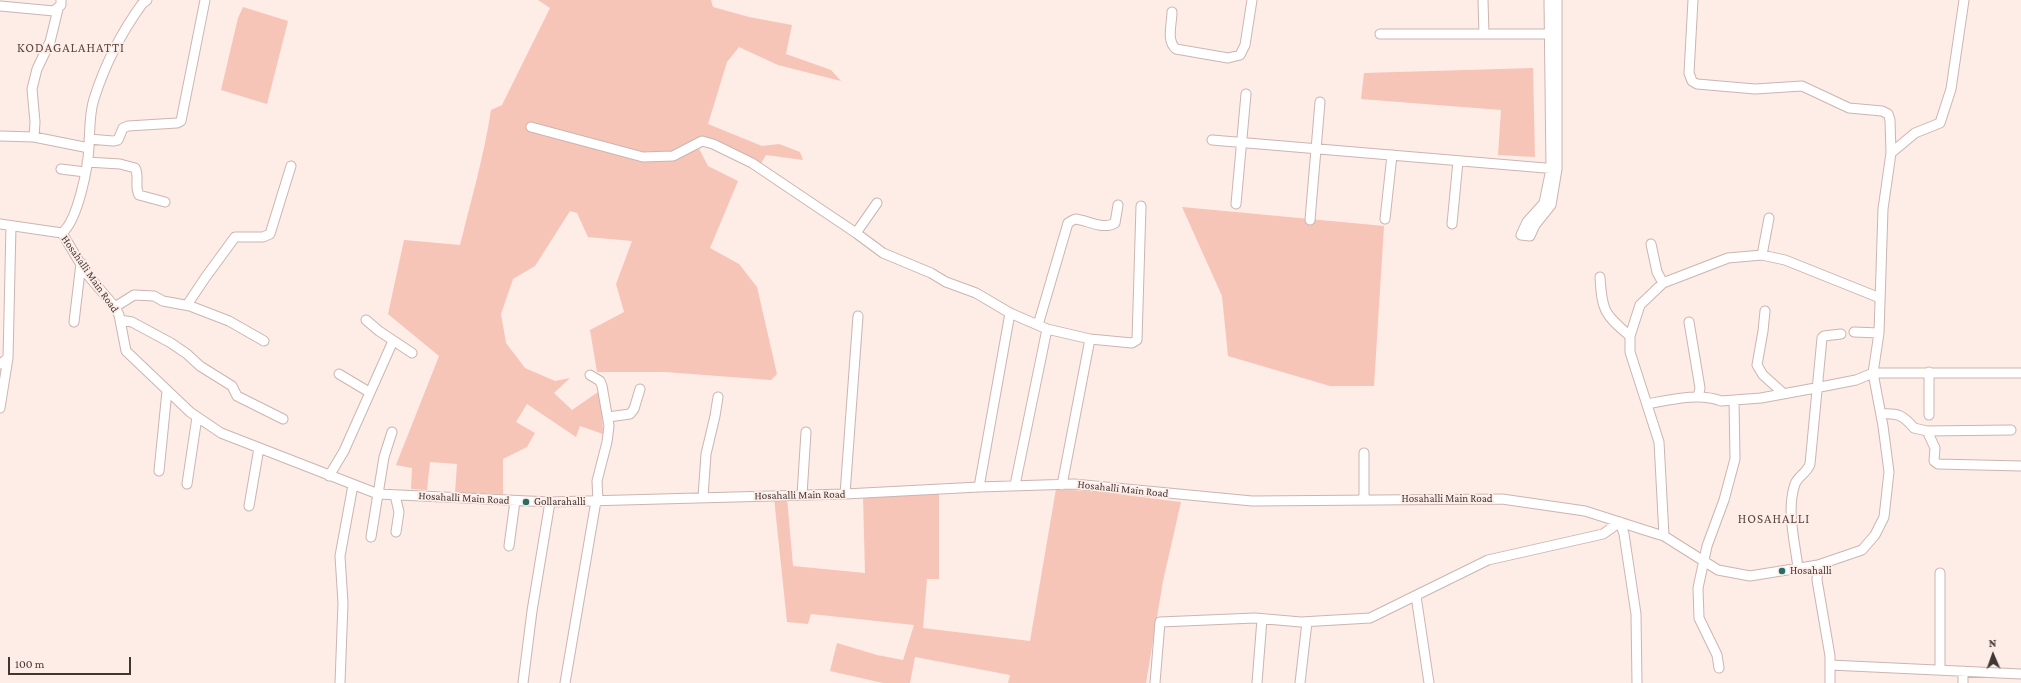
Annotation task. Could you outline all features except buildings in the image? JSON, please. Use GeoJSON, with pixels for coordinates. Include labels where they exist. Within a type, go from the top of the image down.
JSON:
{"type":"FeatureCollection","features":[{"type":"Feature","properties":{"kind":"street"},"geometry":{"type":"LineString","coordinates":[[34,137],[35,122],[32,89],[37,69],[52,36],[61,0]]}},
{"type":"Feature","properties":{"kind":"street"},"geometry":{"type":"LineString","coordinates":[[62,233],[66,230],[73,217],[85,172],[94,100],[112,51],[142,4],[147,0]]}},
{"type":"Feature","properties":{"kind":"street"},"geometry":{"type":"LineString","coordinates":[[0,136],[34,137],[89,144],[118,140],[124,128],[128,126],[177,123],[181,121],[206,0]]}},
{"type":"Feature","properties":{"kind":"street"},"geometry":{"type":"LineString","coordinates":[[1172,12],[1170,40],[1172,46],[1176,49],[1228,58],[1240,55],[1245,45],[1252,0]]}},
{"type":"Feature","properties":{"kind":"street"},"geometry":{"type":"LineString","coordinates":[[1483,0],[1484,34]]}},
{"type":"Feature","properties":{"kind":"street"},"geometry":{"type":"LineString","coordinates":[[1549,0],[1554,169]]}},
{"type":"Feature","properties":{"kind":"street"},"geometry":{"type":"LineString","coordinates":[[1526,235],[1527,222],[1544,203],[1554,169],[1557,0]]}},
{"type":"Feature","properties":{"kind":"street","name":"Hosahalli Main Road"},"geometry":{"type":"LineString","coordinates":[[0,224],[62,233],[80,263],[115,307],[120,320],[126,351],[167,391],[197,417],[221,433],[378,494],[550,502],[845,494],[1062,484],[1252,501],[1502,499],[1585,511],[1664,536],[1718,570],[1750,576],[1818,565],[1862,550],[1875,535],[1884,517],[1889,472],[1881,414],[1873,373],[1879,333],[1883,209],[1891,153],[1890,120],[1888,114],[1882,111],[1849,108],[1802,86],[1755,89],[1697,84],[1692,82],[1689,73],[1693,0]]}},
{"type":"Feature","properties":{"kind":"street"},"geometry":{"type":"LineString","coordinates":[[1891,153],[1915,133],[1940,123],[1951,89],[1964,0]]}},
{"type":"Feature","properties":{"kind":"street"},"geometry":{"type":"LineString","coordinates":[[0,6],[54,11],[58,9]]}},
{"type":"Feature","properties":{"kind":"street"},"geometry":{"type":"LineString","coordinates":[[1380,34],[1550,34]]}},
{"type":"Feature","properties":{"kind":"street"},"geometry":{"type":"LineString","coordinates":[[1236,204],[1246,94]]}},
{"type":"Feature","properties":{"kind":"street"},"geometry":{"type":"LineString","coordinates":[[1310,220],[1320,102]]}},
{"type":"Feature","properties":{"kind":"street"},"geometry":{"type":"LineString","coordinates":[[531,126],[643,157],[673,156],[702,141],[713,144],[752,163],[883,253],[931,273],[946,282],[976,293],[1010,313],[1047,329],[1090,339],[1132,343],[1137,340],[1141,206]]}},
{"type":"Feature","properties":{"kind":"street"},"geometry":{"type":"LineString","coordinates":[[1212,140],[1554,169]]}},
{"type":"Feature","properties":{"kind":"street"},"geometry":{"type":"LineString","coordinates":[[1385,219],[1392,155]]}},
{"type":"Feature","properties":{"kind":"street"},"geometry":{"type":"LineString","coordinates":[[1452,224],[1458,161]]}},
{"type":"Feature","properties":{"kind":"street"},"geometry":{"type":"LineString","coordinates":[[87,162],[120,164],[135,168],[138,195],[165,202]]}},
{"type":"Feature","properties":{"kind":"street"},"geometry":{"type":"LineString","coordinates":[[187,305],[235,237],[263,237],[270,234],[291,166]]}},
{"type":"Feature","properties":{"kind":"street"},"geometry":{"type":"LineString","coordinates":[[62,169],[85,172]]}},
{"type":"Feature","properties":{"kind":"street"},"geometry":{"type":"LineString","coordinates":[[856,233],[877,203]]}},
{"type":"Feature","properties":{"kind":"street"},"geometry":{"type":"LineString","coordinates":[[1038,325],[1068,223],[1076,219],[1110,226],[1115,222],[1118,205]]}},
{"type":"Feature","properties":{"kind":"street"},"geometry":{"type":"LineString","coordinates":[[1762,255],[1769,218]]}},
{"type":"Feature","properties":{"kind":"street"},"geometry":{"type":"LineString","coordinates":[[0,408],[8,358],[11,226]]}},
{"type":"Feature","properties":{"kind":"street"},"geometry":{"type":"LineString","coordinates":[[1651,244],[1657,272],[1663,283]]}},
{"type":"Feature","properties":{"kind":"street"},"geometry":{"type":"LineString","coordinates":[[1664,536],[1659,442],[1630,352],[1630,336],[1640,305],[1663,283],[1728,258],[1762,255],[1785,260],[1880,298]]}},
{"type":"Feature","properties":{"kind":"street"},"geometry":{"type":"LineString","coordinates":[[74,322],[80,263]]}},
{"type":"Feature","properties":{"kind":"street"},"geometry":{"type":"LineString","coordinates":[[1600,278],[1601,302],[1604,310],[1615,323],[1630,336]]}},
{"type":"Feature","properties":{"kind":"street"},"geometry":{"type":"LineString","coordinates":[[115,307],[134,295],[142,294],[154,296],[163,301],[187,305],[228,321],[264,341]]}},
{"type":"Feature","properties":{"kind":"street"},"geometry":{"type":"LineString","coordinates":[[1765,311],[1757,365],[1764,375],[1783,393]]}},
{"type":"Feature","properties":{"kind":"street"},"geometry":{"type":"LineString","coordinates":[[979,487],[1010,313]]}},
{"type":"Feature","properties":{"kind":"street"},"geometry":{"type":"LineString","coordinates":[[845,494],[858,316]]}},
{"type":"Feature","properties":{"kind":"street"},"geometry":{"type":"LineString","coordinates":[[120,320],[132,322],[171,343],[187,354],[200,366],[232,386],[237,396],[283,419]]}},
{"type":"Feature","properties":{"kind":"street"},"geometry":{"type":"LineString","coordinates":[[366,320],[393,341],[412,353]]}},
{"type":"Feature","properties":{"kind":"street"},"geometry":{"type":"LineString","coordinates":[[1689,322],[1700,388],[1698,397]]}},
{"type":"Feature","properties":{"kind":"street"},"geometry":{"type":"LineString","coordinates":[[1015,486],[1047,329]]}},
{"type":"Feature","properties":{"kind":"street"},"geometry":{"type":"LineString","coordinates":[[1854,332],[1879,333]]}},
{"type":"Feature","properties":{"kind":"street"},"geometry":{"type":"LineString","coordinates":[[1798,568],[1793,527],[1793,494],[1796,482],[1808,470],[1810,464],[1822,338],[1824,336],[1841,334]]}},
{"type":"Feature","properties":{"kind":"street"},"geometry":{"type":"LineString","coordinates":[[1062,484],[1090,339]]}},
{"type":"Feature","properties":{"kind":"street"},"geometry":{"type":"LineString","coordinates":[[329,476],[344,451],[393,341]]}},
{"type":"Feature","properties":{"kind":"street"},"geometry":{"type":"LineString","coordinates":[[0,364],[8,358]]}},
{"type":"Feature","properties":{"kind":"street"},"geometry":{"type":"LineString","coordinates":[[1929,372],[1929,415]]}},
{"type":"Feature","properties":{"kind":"street"},"geometry":{"type":"LineString","coordinates":[[1646,404],[1698,397],[1721,401],[1761,398],[1856,380],[1873,373],[2021,373]]}},
{"type":"Feature","properties":{"kind":"street"},"geometry":{"type":"LineString","coordinates":[[339,374],[369,392]]}},
{"type":"Feature","properties":{"kind":"street"},"geometry":{"type":"LineString","coordinates":[[565,683],[597,501],[596,481],[607,442],[608,417],[602,386],[600,381],[590,375]]}},
{"type":"Feature","properties":{"kind":"street"},"geometry":{"type":"LineString","coordinates":[[608,417],[630,414],[634,409],[640,389]]}},
{"type":"Feature","properties":{"kind":"street"},"geometry":{"type":"LineString","coordinates":[[159,471],[167,391]]}},
{"type":"Feature","properties":{"kind":"street"},"geometry":{"type":"LineString","coordinates":[[703,497],[706,454],[718,397]]}},
{"type":"Feature","properties":{"kind":"street"},"geometry":{"type":"LineString","coordinates":[[1719,668],[1717,655],[1699,618],[1698,588],[1703,560],[1724,500],[1735,459],[1734,400]]}},
{"type":"Feature","properties":{"kind":"street"},"geometry":{"type":"LineString","coordinates":[[1881,414],[1894,414],[1906,418],[1914,428],[1927,431],[2012,430]]}},
{"type":"Feature","properties":{"kind":"street"},"geometry":{"type":"LineString","coordinates":[[187,484],[197,417]]}},
{"type":"Feature","properties":{"kind":"street"},"geometry":{"type":"LineString","coordinates":[[1927,431],[1935,448],[1934,461],[1938,464],[2021,466]]}},
{"type":"Feature","properties":{"kind":"street"},"geometry":{"type":"LineString","coordinates":[[371,537],[384,457],[392,432]]}},
{"type":"Feature","properties":{"kind":"street"},"geometry":{"type":"LineString","coordinates":[[802,495],[806,432]]}},
{"type":"Feature","properties":{"kind":"street"},"geometry":{"type":"LineString","coordinates":[[249,506],[259,448]]}},
{"type":"Feature","properties":{"kind":"street"},"geometry":{"type":"LineString","coordinates":[[1364,453],[1364,500]]}},
{"type":"Feature","properties":{"kind":"street"},"geometry":{"type":"LineString","coordinates":[[340,683],[342,603],[340,556],[353,485]]}},
{"type":"Feature","properties":{"kind":"street"},"geometry":{"type":"LineString","coordinates":[[395,495],[399,512],[396,532]]}},
{"type":"Feature","properties":{"kind":"street"},"geometry":{"type":"LineString","coordinates":[[509,546],[515,501]]}},
{"type":"Feature","properties":{"kind":"street"},"geometry":{"type":"LineString","coordinates":[[523,683],[532,611],[550,502]]}},
{"type":"Feature","properties":{"kind":"street"},"geometry":{"type":"LineString","coordinates":[[1155,683],[1160,622],[1262,618],[1307,622],[1370,618],[1488,560],[1603,534],[1620,522],[1624,534],[1636,614],[1636,683]]}},
{"type":"Feature","properties":{"kind":"street"},"geometry":{"type":"LineString","coordinates":[[1818,565],[1817,580],[1830,656],[1830,683]]}},
{"type":"Feature","properties":{"kind":"street"},"geometry":{"type":"LineString","coordinates":[[1940,573],[1940,669]]}},
{"type":"Feature","properties":{"kind":"street"},"geometry":{"type":"LineString","coordinates":[[1416,596],[1429,683]]}},
{"type":"Feature","properties":{"kind":"street"},"geometry":{"type":"LineString","coordinates":[[1257,683],[1262,618]]}},
{"type":"Feature","properties":{"kind":"street"},"geometry":{"type":"LineString","coordinates":[[1300,683],[1307,622]]}},
{"type":"Feature","properties":{"kind":"street"},"geometry":{"type":"LineString","coordinates":[[1830,665],[2021,674]]}},
{"type":"Feature","properties":{"kind":"street"},"geometry":{"type":"LineString","coordinates":[[1962,683],[1963,671]]}},
{"type":"Feature","properties":{"kind":"street"},"geometry":{"type":"LineString","coordinates":[[1998,683],[1999,673]]}},
{"type":"Feature","properties":{"kind":"shaded area"},"geometry":{"type":"Polygon","coordinates":[[[538,0],[711,0],[713,7],[749,17],[792,25],[786,54],[831,70],[841,81],[778,65],[739,47],[727,62],[708,124],[762,146],[779,144],[800,152],[803,160],[766,155],[760,165],[705,139],[694,139],[708,166],[738,181],[710,248],[739,264],[757,287],[777,374],[771,380],[665,372],[597,372],[590,330],[624,312],[616,284],[632,241],[588,237],[577,213],[570,211],[535,266],[513,279],[501,314],[506,343],[525,368],[555,381],[570,378],[554,393],[572,410],[598,392],[602,408],[603,434],[580,426],[576,437],[527,404],[516,422],[535,433],[527,447],[503,459],[503,494],[455,493],[457,464],[430,462],[427,490],[411,489],[412,468],[396,465],[439,356],[388,314],[404,240],[460,245],[481,161],[491,110],[502,105],[550,8],[538,0]]]}},
{"type":"Feature","properties":{"kind":"shaded area"},"geometry":{"type":"Polygon","coordinates":[[[243,7],[288,21],[267,104],[221,90],[238,18],[243,7]]]}},
{"type":"Feature","properties":{"kind":"shaded area"},"geometry":{"type":"Polygon","coordinates":[[[1533,68],[1535,157],[1498,155],[1501,110],[1361,99],[1364,73],[1533,68]]]}},
{"type":"Feature","properties":{"kind":"shaded area"},"geometry":{"type":"Polygon","coordinates":[[[1182,207],[1384,226],[1374,386],[1330,386],[1228,356],[1222,296],[1182,207]]]}},
{"type":"Feature","properties":{"kind":"shaded area"},"geometry":{"type":"Polygon","coordinates":[[[1056,489],[1101,492],[1181,502],[1163,581],[1146,683],[1008,683],[1010,675],[915,657],[910,683],[883,683],[830,671],[837,643],[877,655],[903,660],[914,625],[811,614],[808,624],[787,622],[774,498],[787,498],[793,566],[865,573],[863,495],[939,493],[939,579],[927,579],[923,628],[1030,641],[1056,489]]]}},
{"type":"Feature","properties":{"kind":"place","name":"Gollarahalli"},"geometry":{"type":"Point","coordinates":[526,502]}},
{"type":"Feature","properties":{"kind":"place","name":"Hosahalli"},"geometry":{"type":"Point","coordinates":[1782,571]}},
{"type":"Feature","properties":{"kind":"district","name":"KODAGALAHATTI"},"geometry":{"type":"Point","coordinates":[71,48]}},
{"type":"Feature","properties":{"kind":"district","name":"HOSAHALLI"},"geometry":{"type":"Point","coordinates":[1774,519]}}]}
